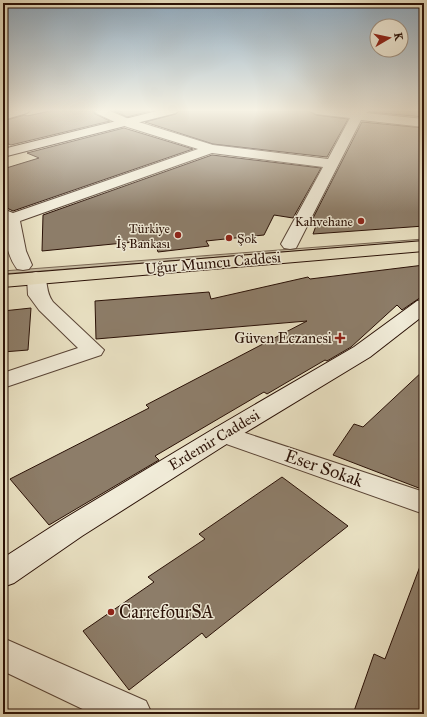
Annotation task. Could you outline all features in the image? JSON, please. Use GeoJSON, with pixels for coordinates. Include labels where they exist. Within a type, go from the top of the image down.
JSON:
{"type":"FeatureCollection","features":[{"type":"Feature","properties":{"kind":"main road","name":"Uğur Mumcu Caddesi"},"geometry":{"type":"LineString","coordinates":[[3,281],[30,272],[290,244],[424,234]]}},
{"type":"Feature","properties":{"kind":"main road","name":"Uğur Mumcu Caddesi"},"geometry":{"type":"LineString","coordinates":[[3,267],[30,272],[424,246]]}},
{"type":"Feature","properties":{"kind":"street"},"geometry":{"type":"LineString","coordinates":[[3,153],[37,144]]}},
{"type":"Feature","properties":{"kind":"street"},"geometry":{"type":"LineString","coordinates":[[195,144],[212,150],[332,164]]}},
{"type":"Feature","properties":{"kind":"street"},"geometry":{"type":"LineString","coordinates":[[290,244],[343,144]]}},
{"type":"Feature","properties":{"kind":"street"},"geometry":{"type":"LineString","coordinates":[[3,381],[93,350],[46,306],[38,295],[30,272],[17,251],[7,216],[212,150]]}},
{"type":"Feature","properties":{"kind":"street","name":"Erdemir Caddesi"},"geometry":{"type":"LineString","coordinates":[[3,574],[72,528],[224,434],[362,352],[424,304]]}},
{"type":"Feature","properties":{"kind":"street","name":"Eser Sokak"},"geometry":{"type":"LineString","coordinates":[[224,434],[424,503]]}},
{"type":"Feature","properties":{"kind":"street"},"geometry":{"type":"LineString","coordinates":[[3,654],[132,714]]}},
{"type":"Feature","properties":{"kind":"shaded area"},"geometry":{"type":"Polygon","coordinates":[[[424,239],[424,241],[3,274],[3,271],[424,239]]]}},
{"type":"Feature","properties":{"kind":"building"},"geometry":{"type":"Polygon","coordinates":[[[60,144],[178,144],[193,149],[13,211],[3,206],[3,169],[39,158],[27,153],[60,144]]]}},
{"type":"Feature","properties":{"kind":"building"},"geometry":{"type":"Polygon","coordinates":[[[217,144],[334,144],[327,157],[217,144]]]}},
{"type":"Feature","properties":{"kind":"building"},"geometry":{"type":"Polygon","coordinates":[[[351,144],[424,144],[424,226],[313,234],[317,223],[311,222],[351,144]]]}},
{"type":"Feature","properties":{"kind":"building"},"geometry":{"type":"Polygon","coordinates":[[[212,155],[321,168],[293,218],[274,215],[264,235],[206,241],[209,246],[158,252],[154,240],[42,251],[43,215],[212,155]]]}},
{"type":"Feature","properties":{"kind":"building"},"geometry":{"type":"Polygon","coordinates":[[[424,265],[424,295],[402,310],[397,305],[351,347],[327,361],[325,360],[267,394],[264,392],[155,456],[159,460],[49,525],[10,479],[149,408],[146,405],[307,321],[96,339],[95,301],[209,292],[211,299],[308,277],[310,279],[424,265]]]}},
{"type":"Feature","properties":{"kind":"building"},"geometry":{"type":"Polygon","coordinates":[[[31,308],[28,350],[3,352],[3,311],[31,308]]]}},
{"type":"Feature","properties":{"kind":"building"},"geometry":{"type":"Polygon","coordinates":[[[424,370],[424,490],[333,455],[354,424],[363,427],[424,370]]]}},
{"type":"Feature","properties":{"kind":"building"},"geometry":{"type":"Polygon","coordinates":[[[282,477],[348,526],[206,638],[202,633],[129,690],[83,631],[154,582],[148,577],[205,539],[199,534],[282,477]]]}},
{"type":"Feature","properties":{"kind":"building"},"geometry":{"type":"Polygon","coordinates":[[[422,561],[424,561],[424,714],[353,714],[374,654],[385,659],[422,561]]]}},
{"type":"Feature","properties":{"kind":"place","name":"Kahvehane"},"geometry":{"type":"Point","coordinates":[361,221]}},
{"type":"Feature","properties":{"kind":"place","name":"Türkiye İş Bankası"},"geometry":{"type":"Point","coordinates":[178,235]}},
{"type":"Feature","properties":{"kind":"place","name":"Şok"},"geometry":{"type":"Point","coordinates":[229,238]}},
{"type":"Feature","properties":{"kind":"place","name":"Güven Eczanesi"},"geometry":{"type":"Point","coordinates":[340,338]}},
{"type":"Feature","properties":{"kind":"place","name":"CarrefourSA"},"geometry":{"type":"Point","coordinates":[111,612]}}]}
